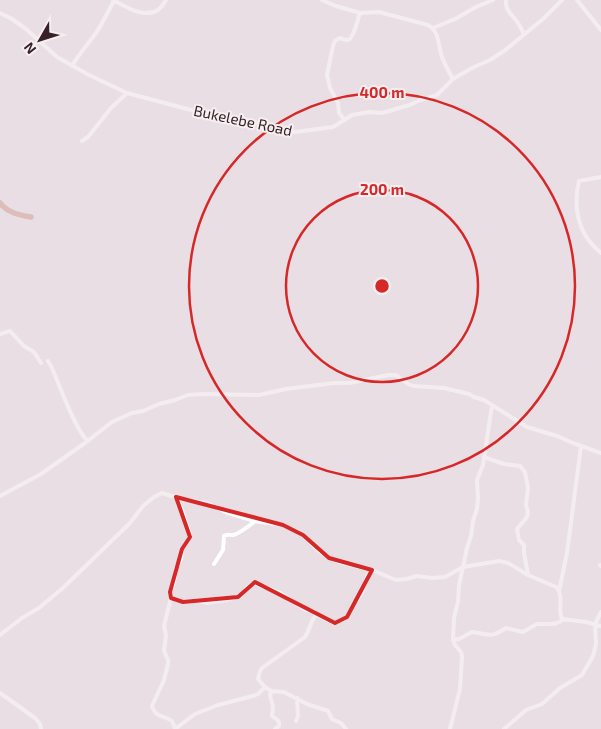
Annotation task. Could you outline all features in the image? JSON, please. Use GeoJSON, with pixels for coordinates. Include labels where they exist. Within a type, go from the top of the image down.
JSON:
{"type":"FeatureCollection","features":[{"type":"Feature","properties":{"kind":"street"},"geometry":{"type":"LineString","coordinates":[[72,66],[97,32],[110,10],[113,0],[144,13],[156,11],[161,8],[166,0]]}},
{"type":"Feature","properties":{"kind":"street"},"geometry":{"type":"LineString","coordinates":[[322,0],[360,13],[379,12],[428,25],[436,32],[442,58],[454,79]]}},
{"type":"Feature","properties":{"kind":"street"},"geometry":{"type":"LineString","coordinates":[[336,6],[338,0]]}},
{"type":"Feature","properties":{"kind":"street"},"geometry":{"type":"LineString","coordinates":[[433,28],[493,0]]}},
{"type":"Feature","properties":{"kind":"street"},"geometry":{"type":"LineString","coordinates":[[506,0],[507,9],[524,34]]}},
{"type":"Feature","properties":{"kind":"street","name":"Bukelebe Road"},"geometry":{"type":"LineString","coordinates":[[0,13],[12,19],[26,30],[56,57],[127,93],[195,111],[251,121],[273,129],[294,132],[333,127],[352,115],[369,112],[382,113],[438,94],[454,79],[504,51],[562,0]]}},
{"type":"Feature","properties":{"kind":"street"},"geometry":{"type":"LineString","coordinates":[[577,0],[601,30]]}},
{"type":"Feature","properties":{"kind":"street"},"geometry":{"type":"LineString","coordinates":[[345,120],[339,113],[338,103],[328,82],[328,71],[335,41],[340,38],[348,40],[352,37],[360,13]]}},
{"type":"Feature","properties":{"kind":"street"},"geometry":{"type":"LineString","coordinates":[[82,141],[88,137],[111,108],[127,93]]}},
{"type":"Feature","properties":{"kind":"street"},"geometry":{"type":"LineString","coordinates":[[601,177],[578,182],[576,204],[577,215],[584,233],[590,243],[601,253]]}},
{"type":"Feature","properties":{"kind":"street"},"geometry":{"type":"LineString","coordinates":[[0,334],[8,331],[12,332],[24,346],[31,350],[41,363]]}},
{"type":"Feature","properties":{"kind":"street"},"geometry":{"type":"LineString","coordinates":[[48,361],[83,437],[88,441]]}},
{"type":"Feature","properties":{"kind":"street"},"geometry":{"type":"LineString","coordinates":[[0,496],[41,474],[112,422],[159,404],[188,395],[259,395],[286,389],[350,383],[388,375],[396,375],[413,386],[444,388],[465,392],[484,400],[526,426],[601,453]]}},
{"type":"Feature","properties":{"kind":"street"},"geometry":{"type":"LineString","coordinates":[[450,729],[460,689],[462,657],[453,640],[454,618],[462,567],[477,509],[477,480],[484,457],[492,405]]}},
{"type":"Feature","properties":{"kind":"street"},"geometry":{"type":"LineString","coordinates":[[563,620],[560,615],[561,602],[559,591],[568,546],[581,446]]}},
{"type":"Feature","properties":{"kind":"street"},"geometry":{"type":"LineString","coordinates":[[484,457],[504,464],[520,466],[525,472],[528,488],[526,505],[528,512],[527,517],[517,529],[519,539],[524,546],[528,575]]}},
{"type":"Feature","properties":{"kind":"street"},"geometry":{"type":"LineString","coordinates":[[0,635],[22,618],[40,608],[64,588],[130,523],[143,506],[162,493],[176,498],[212,504],[228,513],[254,521],[283,525],[303,535],[329,558],[372,570],[400,581],[417,576],[445,577],[462,567],[502,561],[528,575],[553,585],[559,591]]}},
{"type":"Feature","properties":{"kind":"street"},"geometry":{"type":"LineString","coordinates":[[176,498],[182,510],[190,538],[182,549],[181,559],[176,568],[170,592],[171,598],[164,626],[166,635],[164,651],[168,664],[164,680],[152,706],[153,709],[158,714],[172,721],[175,729],[192,716],[218,705],[253,696],[265,687]]}},
{"type":"Feature","properties":{"kind":"street"},"geometry":{"type":"LineString","coordinates":[[214,564],[223,550],[224,536],[234,534],[254,521]]}},
{"type":"Feature","properties":{"kind":"street"},"geometry":{"type":"LineString","coordinates":[[171,598],[183,602],[198,601],[207,603],[226,600],[241,596],[252,584],[256,584],[278,592],[306,610],[313,611],[334,623],[343,620],[350,612],[363,591],[367,576],[372,570]]}},
{"type":"Feature","properties":{"kind":"street"},"geometry":{"type":"LineString","coordinates":[[504,729],[526,710],[545,703],[560,688],[582,675],[593,656],[596,644],[594,624],[601,612]]}},
{"type":"Feature","properties":{"kind":"street"},"geometry":{"type":"LineString","coordinates":[[317,615],[307,634],[260,671],[258,679],[271,691],[284,692],[307,704],[328,711],[332,719],[341,723],[346,729]]}},
{"type":"Feature","properties":{"kind":"street"},"geometry":{"type":"LineString","coordinates":[[453,640],[472,632],[487,636],[506,628],[523,632],[537,624],[552,624],[563,620],[576,620],[601,626]]}},
{"type":"Feature","properties":{"kind":"street"},"geometry":{"type":"LineString","coordinates":[[271,691],[272,716],[280,723],[275,729]]}},
{"type":"Feature","properties":{"kind":"street"},"geometry":{"type":"LineString","coordinates":[[0,694],[35,718],[40,724],[41,729]]}},
{"type":"Feature","properties":{"kind":"street"},"geometry":{"type":"LineString","coordinates":[[296,698],[298,716],[296,720]]}},
{"type":"Feature","properties":{"kind":"highlighted area"},"geometry":{"type":"Polygon","coordinates":[[[176,497],[283,525],[303,535],[329,558],[372,570],[347,617],[335,623],[255,582],[238,597],[183,602],[171,598],[170,592],[182,549],[190,537],[176,497]]]}},
{"type":"Feature","properties":{"kind":"waterway"},"geometry":{"type":"LineString","coordinates":[[0,203],[10,211],[31,217]]}}]}
